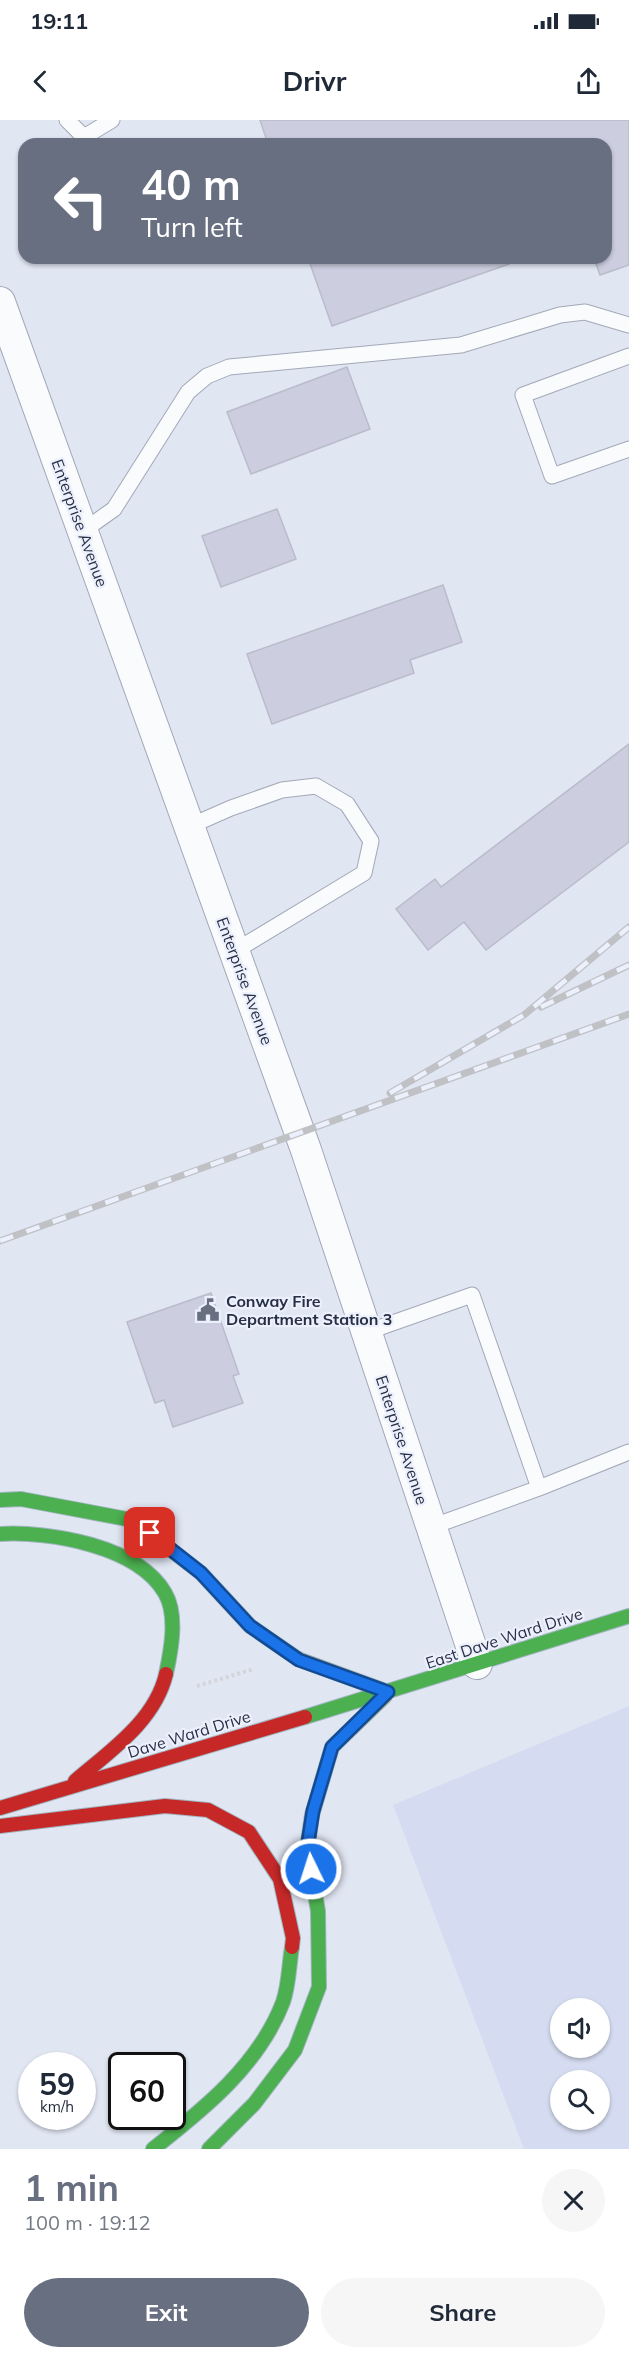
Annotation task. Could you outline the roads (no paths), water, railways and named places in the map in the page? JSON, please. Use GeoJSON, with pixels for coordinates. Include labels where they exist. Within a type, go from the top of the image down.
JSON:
{"type":"FeatureCollection","features":[{"type":"Feature","properties":{"kind":"main road"},"geometry":{"type":"LineString","coordinates":[[0,1500],[21,1499],[132,1520],[201,1573],[250,1626],[299,1660],[388,1692],[332,1747],[313,1811],[307,1849],[318,1911],[319,1987],[295,2050],[254,2104],[208,2149]]}},
{"type":"Feature","properties":{"kind":"main road"},"geometry":{"type":"LineString","coordinates":[[0,1534],[19,1533],[99,1546],[136,1562],[166,1594],[174,1637],[163,1687],[137,1728],[65,1789]]}},
{"type":"Feature","properties":{"kind":"main road","name":"East Dave Ward Drive"},"geometry":{"type":"LineString","coordinates":[[388,1692],[629,1616]]}},
{"type":"Feature","properties":{"kind":"main road","name":"Dave Ward Drive"},"geometry":{"type":"LineString","coordinates":[[0,1808],[388,1692]]}},
{"type":"Feature","properties":{"kind":"main road"},"geometry":{"type":"LineString","coordinates":[[0,1826],[165,1806],[208,1810],[249,1832],[280,1879],[293,1938],[283,2001],[252,2059],[200,2112],[153,2149]]}},
{"type":"Feature","properties":{"kind":"street","name":"Enterprise Avenue"},"geometry":{"type":"LineString","coordinates":[[0,302],[306,1150],[477,1664]]}},
{"type":"Feature","properties":{"kind":"lane"},"geometry":{"type":"LineString","coordinates":[[67,120],[84,137],[112,120]]}},
{"type":"Feature","properties":{"kind":"lane"},"geometry":{"type":"LineString","coordinates":[[83,531],[114,509],[188,392],[207,375],[229,367],[461,345],[560,315],[585,312],[629,325]]}},
{"type":"Feature","properties":{"kind":"lane"},"geometry":{"type":"LineString","coordinates":[[629,356],[523,395],[552,476],[629,449]]}},
{"type":"Feature","properties":{"kind":"lane"},"geometry":{"type":"LineString","coordinates":[[190,826],[231,808],[282,790],[316,786],[347,804],[371,840],[364,873],[235,951]]}},
{"type":"Feature","properties":{"kind":"lane"},"geometry":{"type":"LineString","coordinates":[[367,1332],[472,1295],[539,1488]]}},
{"type":"Feature","properties":{"kind":"lane"},"geometry":{"type":"LineString","coordinates":[[431,1527],[629,1452]]}},
{"type":"Feature","properties":{"kind":"railway"},"geometry":{"type":"LineString","coordinates":[[390,1093],[524,1015],[629,927]]}},
{"type":"Feature","properties":{"kind":"railway"},"geometry":{"type":"LineString","coordinates":[[541,1007],[629,965]]}},
{"type":"Feature","properties":{"kind":"railway"},"geometry":{"type":"LineString","coordinates":[[0,1241],[629,1014]]}},
{"type":"Feature","properties":{"kind":"place","name":"Conway Fire Department Station 3"},"geometry":{"type":"Point","coordinates":[208,1310]}}]}
